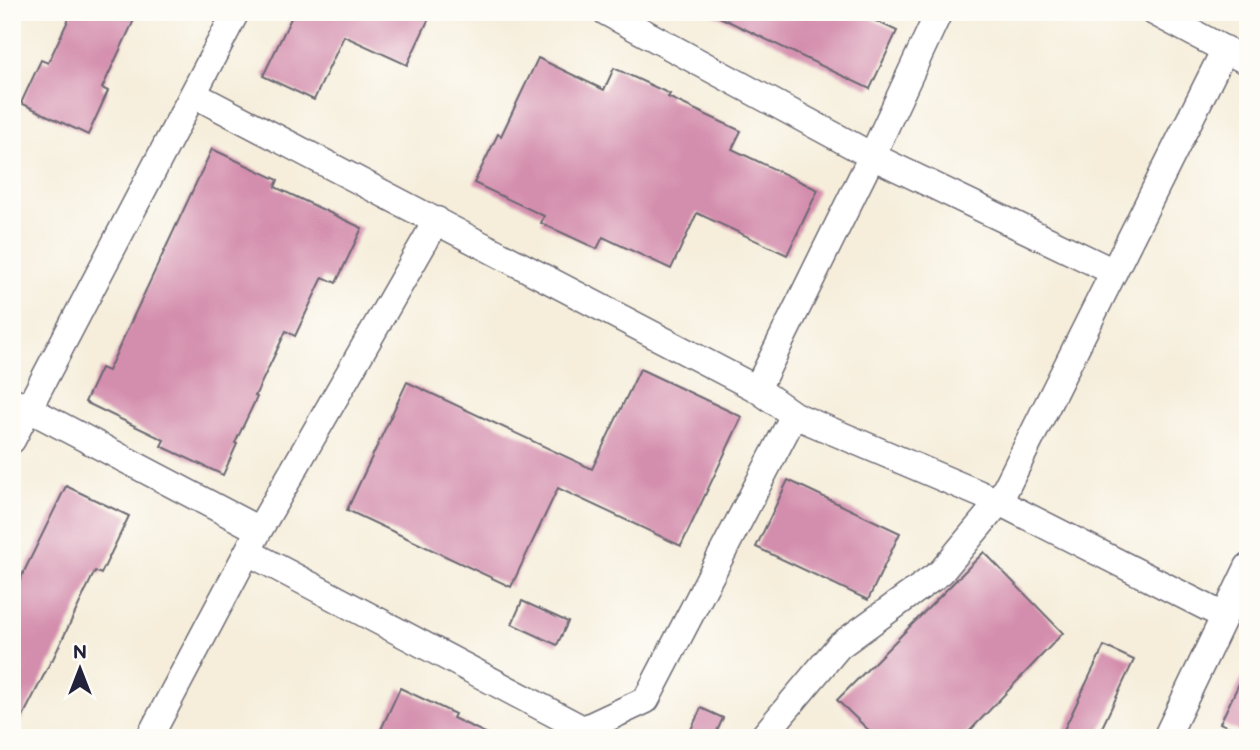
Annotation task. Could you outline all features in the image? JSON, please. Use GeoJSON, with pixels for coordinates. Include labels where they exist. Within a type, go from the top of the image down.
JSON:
{"type":"FeatureCollection","features":[{"type":"Feature","properties":{"kind":"street"},"geometry":{"type":"LineString","coordinates":[[12,440],[21,404],[236,12]]}},
{"type":"Feature","properties":{"kind":"street"},"geometry":{"type":"LineString","coordinates":[[606,12],[872,156],[1114,272]]}},
{"type":"Feature","properties":{"kind":"street"},"geometry":{"type":"LineString","coordinates":[[757,389],[872,156],[939,12]]}},
{"type":"Feature","properties":{"kind":"street"},"geometry":{"type":"LineString","coordinates":[[762,738],[839,646],[941,572],[999,502],[1114,272],[1236,56],[1154,12]]}},
{"type":"Feature","properties":{"kind":"street"},"geometry":{"type":"LineString","coordinates":[[193,94],[757,389],[794,415],[999,502],[1224,616]]}},
{"type":"Feature","properties":{"kind":"street"},"geometry":{"type":"LineString","coordinates":[[149,738],[254,541],[437,220]]}},
{"type":"Feature","properties":{"kind":"street"},"geometry":{"type":"LineString","coordinates":[[21,404],[587,735],[646,700],[794,415]]}},
{"type":"Feature","properties":{"kind":"street"},"geometry":{"type":"LineString","coordinates":[[1166,738],[1248,567]]}},
{"type":"Feature","properties":{"kind":"building"},"geometry":{"type":"Polygon","coordinates":[[[72,12],[122,12],[135,18],[102,88],[108,91],[88,135],[21,103],[41,60],[48,63],[72,12]]]}},
{"type":"Feature","properties":{"kind":"building"},"geometry":{"type":"Polygon","coordinates":[[[294,12],[432,12],[407,65],[344,36],[314,100],[263,76],[294,12]]]}},
{"type":"Feature","properties":{"kind":"building"},"geometry":{"type":"Polygon","coordinates":[[[709,12],[857,12],[897,31],[870,89],[709,12]]]}},
{"type":"Feature","properties":{"kind":"building"},"geometry":{"type":"Polygon","coordinates":[[[538,58],[604,90],[614,68],[670,94],[668,97],[741,131],[732,149],[818,190],[787,255],[697,213],[671,269],[603,237],[597,249],[541,223],[544,216],[474,183],[498,134],[501,136],[538,58]]]}},
{"type":"Feature","properties":{"kind":"building"},"geometry":{"type":"Polygon","coordinates":[[[212,149],[278,180],[275,187],[362,228],[336,283],[323,277],[295,336],[286,331],[255,396],[257,397],[223,475],[161,446],[164,440],[85,402],[101,368],[108,371],[212,149]]]}},
{"type":"Feature","properties":{"kind":"building"},"geometry":{"type":"Polygon","coordinates":[[[640,369],[742,417],[681,546],[558,488],[511,587],[347,510],[407,382],[592,469],[640,369]]]}},
{"type":"Feature","properties":{"kind":"building"},"geometry":{"type":"Polygon","coordinates":[[[788,480],[900,533],[868,600],[756,547],[788,480]]]}},
{"type":"Feature","properties":{"kind":"building"},"geometry":{"type":"Polygon","coordinates":[[[66,486],[129,516],[101,574],[95,571],[12,738],[12,596],[66,486]]]}},
{"type":"Feature","properties":{"kind":"building"},"geometry":{"type":"Polygon","coordinates":[[[984,552],[1063,633],[963,738],[877,738],[837,700],[984,552]]]}},
{"type":"Feature","properties":{"kind":"building"},"geometry":{"type":"Polygon","coordinates":[[[522,601],[568,622],[557,645],[512,624],[522,601]]]}},
{"type":"Feature","properties":{"kind":"building"},"geometry":{"type":"Polygon","coordinates":[[[1104,646],[1134,660],[1097,738],[1060,738],[1104,646]]]}},
{"type":"Feature","properties":{"kind":"building"},"geometry":{"type":"Polygon","coordinates":[[[1248,665],[1248,736],[1220,723],[1248,665]]]}},
{"type":"Feature","properties":{"kind":"building"},"geometry":{"type":"Polygon","coordinates":[[[400,688],[455,714],[453,718],[496,738],[377,738],[400,688]]]}},
{"type":"Feature","properties":{"kind":"building"},"geometry":{"type":"Polygon","coordinates":[[[701,708],[723,718],[714,738],[687,738],[701,708]]]}}]}
